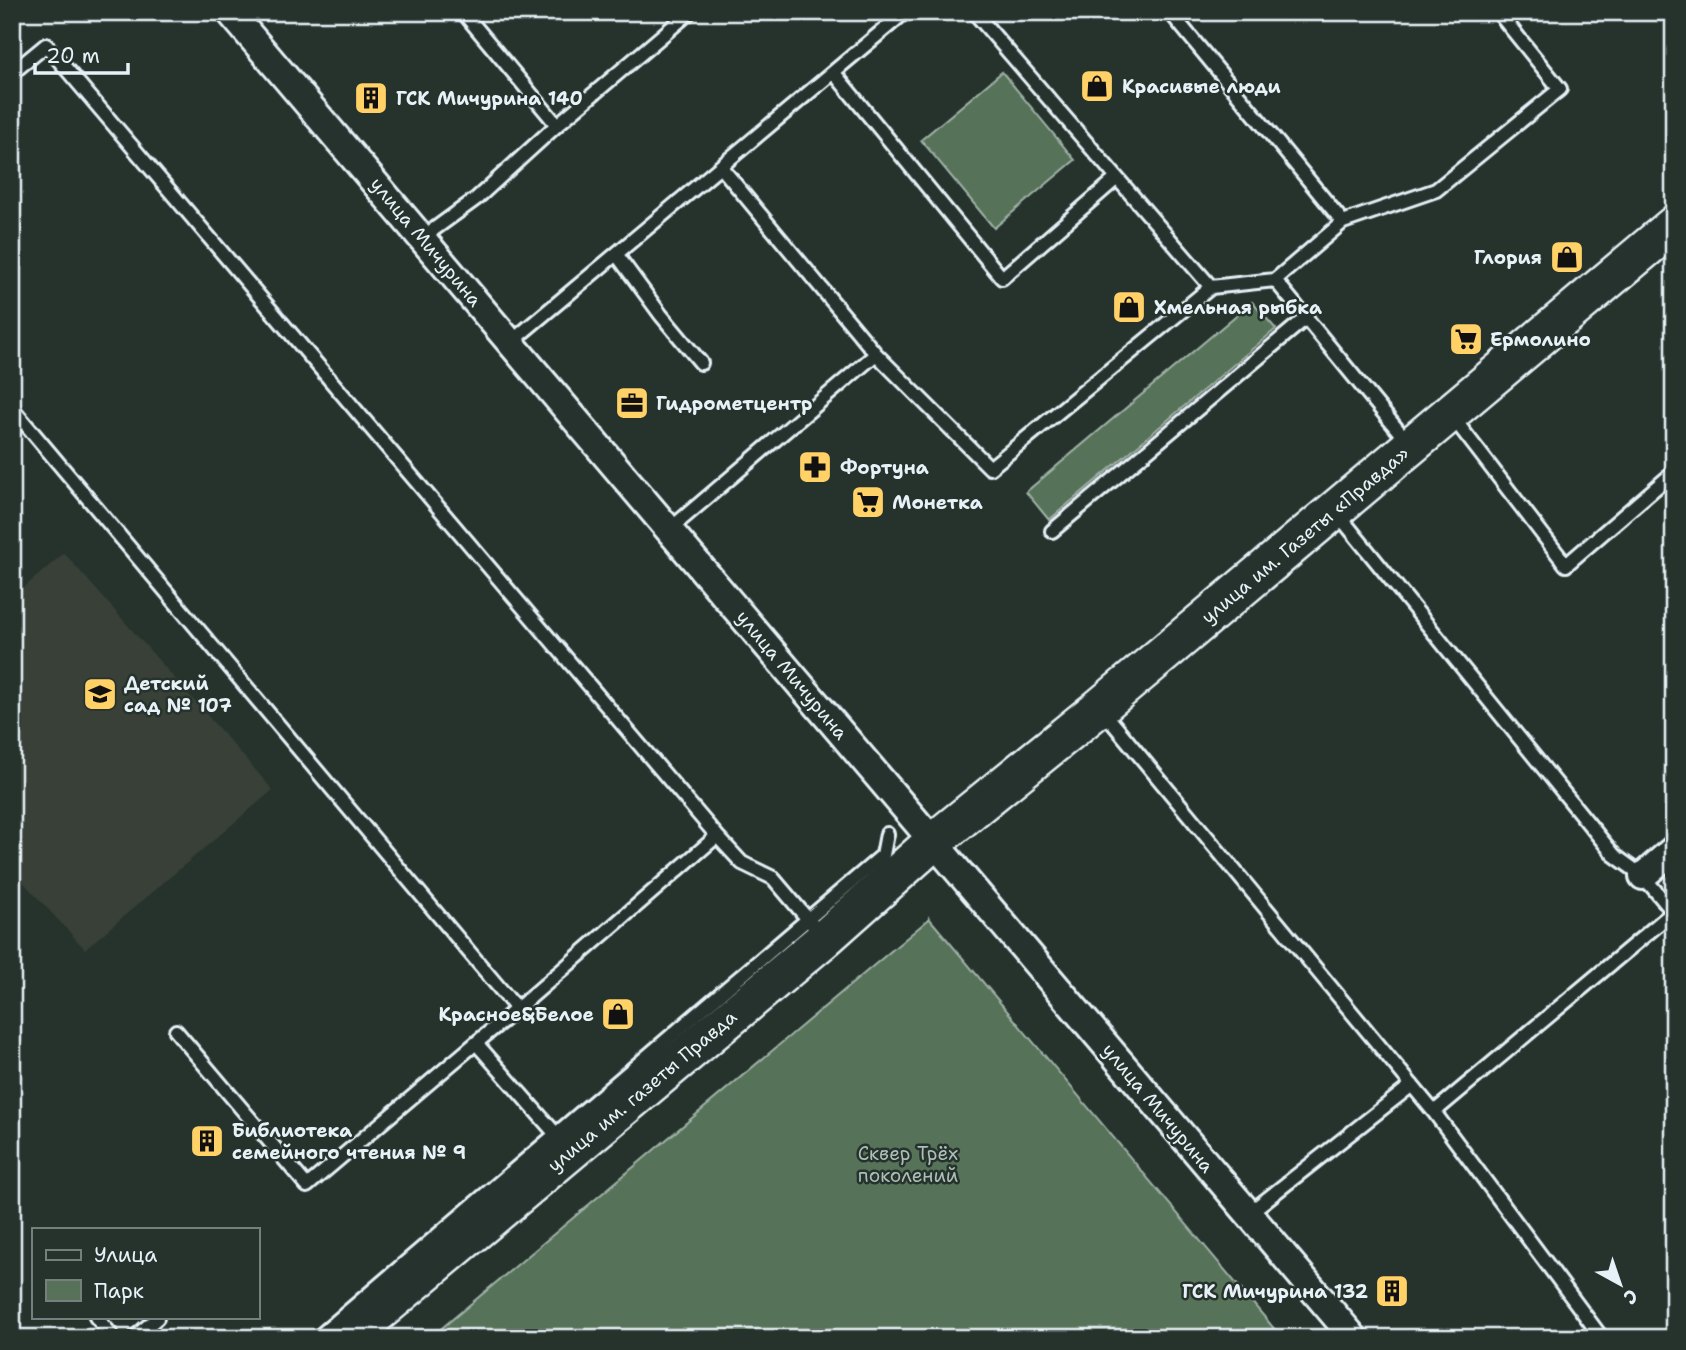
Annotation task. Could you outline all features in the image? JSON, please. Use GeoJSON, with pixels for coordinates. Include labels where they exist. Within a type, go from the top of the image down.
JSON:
{"type":"FeatureCollection","features":[{"type":"Feature","properties":{"kind":"street","name":"улица Мичурина"},"geometry":{"type":"LineString","coordinates":[[230,12],[1354,1338]]}},
{"type":"Feature","properties":{"kind":"street","name":"улица им. Газеты «Правда»"},"geometry":{"type":"LineString","coordinates":[[933,842],[1100,707],[1674,225]]}},
{"type":"Feature","properties":{"kind":"street","name":"улица им. газеты Правда"},"geometry":{"type":"LineString","coordinates":[[348,1338],[562,1142],[816,930],[933,842]]}},
{"type":"Feature","properties":{"kind":"street"},"geometry":{"type":"LineString","coordinates":[[1643,876],[1674,849]]}},
{"type":"Feature","properties":{"kind":"lane"},"geometry":{"type":"LineString","coordinates":[[463,12],[557,125]]}},
{"type":"Feature","properties":{"kind":"lane"},"geometry":{"type":"LineString","coordinates":[[422,238],[477,198],[557,125],[690,12]]}},
{"type":"Feature","properties":{"kind":"lane"},"geometry":{"type":"LineString","coordinates":[[511,342],[905,12]]}},
{"type":"Feature","properties":{"kind":"lane"},"geometry":{"type":"LineString","coordinates":[[974,12],[1211,287]]}},
{"type":"Feature","properties":{"kind":"lane"},"geometry":{"type":"LineString","coordinates":[[1170,12],[1343,222]]}},
{"type":"Feature","properties":{"kind":"lane"},"geometry":{"type":"LineString","coordinates":[[721,167],[876,354],[990,468],[1211,287],[1275,280],[1343,222],[1436,190],[1560,89],[1498,12]]}},
{"type":"Feature","properties":{"kind":"lane"},"geometry":{"type":"LineString","coordinates":[[12,73],[46,45],[717,836],[743,863],[773,877],[816,930],[883,855],[887,834]]}},
{"type":"Feature","properties":{"kind":"lane"},"geometry":{"type":"LineString","coordinates":[[834,73],[1002,278],[1117,178]]}},
{"type":"Feature","properties":{"kind":"lane"},"geometry":{"type":"LineString","coordinates":[[617,255],[661,315],[701,363]]}},
{"type":"Feature","properties":{"kind":"lane"},"geometry":{"type":"LineString","coordinates":[[1275,280],[1410,446]]}},
{"type":"Feature","properties":{"kind":"lane"},"geometry":{"type":"LineString","coordinates":[[1052,531],[1307,317]]}},
{"type":"Feature","properties":{"kind":"lane"},"geometry":{"type":"LineString","coordinates":[[669,530],[876,354]]}},
{"type":"Feature","properties":{"kind":"lane"},"geometry":{"type":"LineString","coordinates":[[12,408],[517,1009]]}},
{"type":"Feature","properties":{"kind":"lane"},"geometry":{"type":"LineString","coordinates":[[1450,413],[1566,565],[1674,472]]}},
{"type":"Feature","properties":{"kind":"lane"},"geometry":{"type":"LineString","coordinates":[[1335,510],[1615,855],[1643,876],[1673,912],[1434,1112]]}},
{"type":"Feature","properties":{"kind":"lane"},"geometry":{"type":"LineString","coordinates":[[1100,707],[1434,1112],[1602,1338]]}},
{"type":"Feature","properties":{"kind":"lane"},"geometry":{"type":"LineString","coordinates":[[176,1031],[307,1186],[717,836]]}},
{"type":"Feature","properties":{"kind":"lane"},"geometry":{"type":"LineString","coordinates":[[317,1338],[562,1142],[477,1043]]}},
{"type":"Feature","properties":{"kind":"lane"},"geometry":{"type":"LineString","coordinates":[[1248,1214],[1412,1085]]}},
{"type":"Feature","properties":{"kind":"lane"},"geometry":{"type":"LineString","coordinates":[[97,1318],[114,1338]]}},
{"type":"Feature","properties":{"kind":"lane"},"geometry":{"type":"LineString","coordinates":[[134,1338],[157,1318]]}},
{"type":"Feature","properties":{"kind":"shaded area","name":"Детский сад № 107"},"geometry":{"type":"Polygon","coordinates":[[[64,553],[273,790],[85,949],[12,870],[12,598],[64,553]]]}},
{"type":"Feature","properties":{"kind":"green space"},"geometry":{"type":"Polygon","coordinates":[[[1002,72],[1075,160],[994,228],[921,140],[1002,72]]]}},
{"type":"Feature","properties":{"kind":"green space"},"geometry":{"type":"Polygon","coordinates":[[[1252,302],[1276,329],[1049,520],[1026,492],[1252,302]]]}},
{"type":"Feature","properties":{"kind":"green space","name":"Сквер Трёх поколений"},"geometry":{"type":"Polygon","coordinates":[[[929,919],[1282,1338],[430,1338],[929,919]]]}},
{"type":"Feature","properties":{"kind":"place","name":"Красивые люди"},"geometry":{"type":"Point","coordinates":[1097,86]}},
{"type":"Feature","properties":{"kind":"place","name":"ГСК Мичурина 140"},"geometry":{"type":"Point","coordinates":[371,98]}},
{"type":"Feature","properties":{"kind":"place","name":"Глория"},"geometry":{"type":"Point","coordinates":[1567,257]}},
{"type":"Feature","properties":{"kind":"place","name":"Хмельная рыбка"},"geometry":{"type":"Point","coordinates":[1129,307]}},
{"type":"Feature","properties":{"kind":"place","name":"Ермолино"},"geometry":{"type":"Point","coordinates":[1466,339]}},
{"type":"Feature","properties":{"kind":"place","name":"Гидрометцентр"},"geometry":{"type":"Point","coordinates":[632,403]}},
{"type":"Feature","properties":{"kind":"place","name":"Фортуна"},"geometry":{"type":"Point","coordinates":[815,467]}},
{"type":"Feature","properties":{"kind":"place","name":"Монетка"},"geometry":{"type":"Point","coordinates":[868,502]}},
{"type":"Feature","properties":{"kind":"place","name":"Детский сад № 107"},"geometry":{"type":"Point","coordinates":[100,694]}},
{"type":"Feature","properties":{"kind":"place","name":"Красное&Белое"},"geometry":{"type":"Point","coordinates":[618,1014]}},
{"type":"Feature","properties":{"kind":"place","name":"Библиотека семейного чтения № 9"},"geometry":{"type":"Point","coordinates":[207,1141]}},
{"type":"Feature","properties":{"kind":"place","name":"ГСК Мичурина 132"},"geometry":{"type":"Point","coordinates":[1392,1291]}}]}
